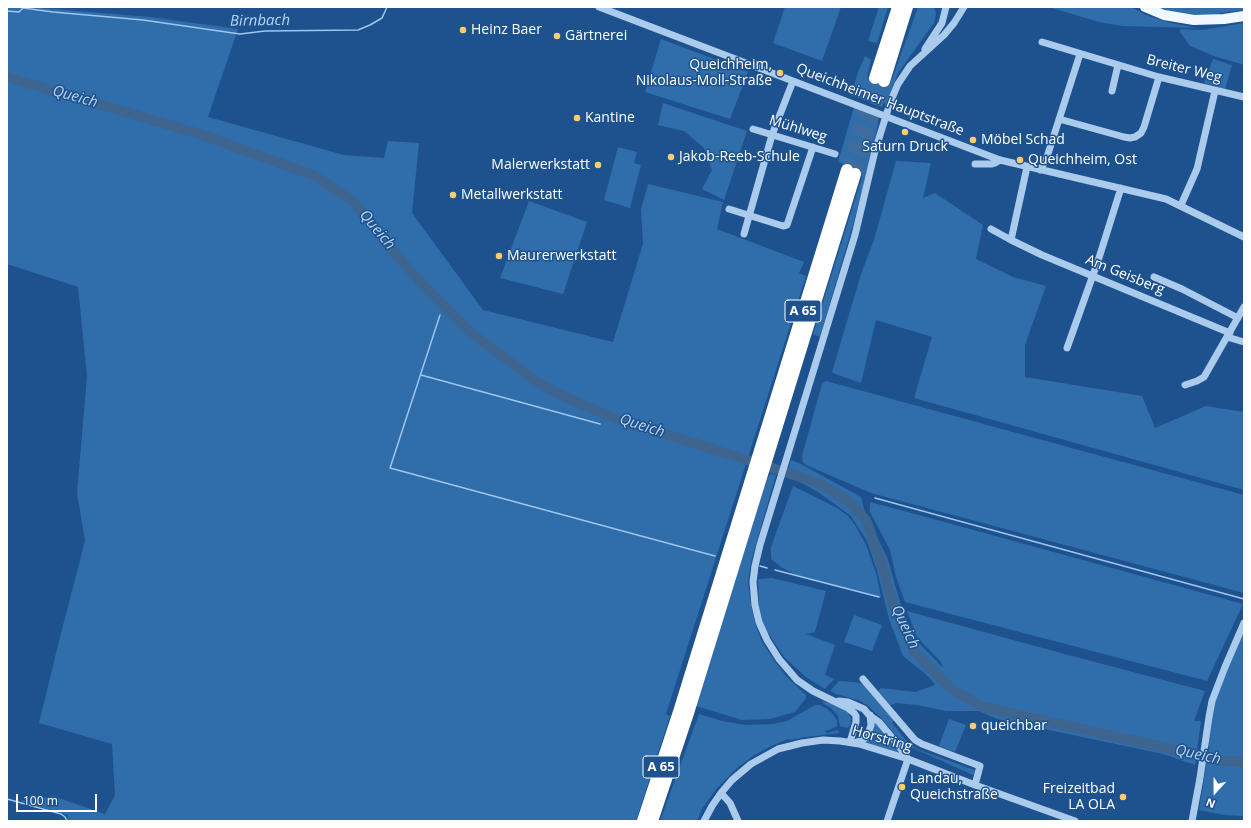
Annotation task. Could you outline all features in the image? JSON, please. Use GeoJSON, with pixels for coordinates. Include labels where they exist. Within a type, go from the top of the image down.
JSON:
{"type":"FeatureCollection","features":[{"type":"Feature","properties":{"kind":"highway"},"geometry":{"type":"LineString","coordinates":[[898,7],[880,80],[907,7]]}},
{"type":"Feature","properties":{"kind":"highway","name":"A 65"},"geometry":{"type":"LineString","coordinates":[[643,821],[764,454],[851,172]]}},
{"type":"Feature","properties":{"kind":"highway","name":"A 65"},"geometry":{"type":"LineString","coordinates":[[652,821],[683,727],[757,474]]}},
{"type":"Feature","properties":{"kind":"main road"},"geometry":{"type":"LineString","coordinates":[[1145,7],[1170,16],[1194,20],[1224,19],[1244,16]]}},
{"type":"Feature","properties":{"kind":"street","name":"Queichheimer Hauptstraße"},"geometry":{"type":"LineString","coordinates":[[599,7],[1000,160],[1164,198],[1244,237]]}},
{"type":"Feature","properties":{"kind":"street"},"geometry":{"type":"LineString","coordinates":[[919,57],[940,27],[946,7]]}},
{"type":"Feature","properties":{"kind":"street"},"geometry":{"type":"LineString","coordinates":[[852,743],[856,716],[851,709],[813,691],[797,680],[779,660],[767,640],[759,622],[754,599],[756,558],[857,230],[885,116],[898,84],[910,66],[944,35],[964,7]]}},
{"type":"Feature","properties":{"kind":"street","name":"Breiter Weg"},"geometry":{"type":"LineString","coordinates":[[1042,42],[1159,77],[1244,97]]}},
{"type":"Feature","properties":{"kind":"street"},"geometry":{"type":"LineString","coordinates":[[1040,170],[1046,160],[1080,54]]}},
{"type":"Feature","properties":{"kind":"street"},"geometry":{"type":"LineString","coordinates":[[1112,91],[1118,65]]}},
{"type":"Feature","properties":{"kind":"street"},"geometry":{"type":"LineString","coordinates":[[1059,119],[1124,137],[1135,137],[1141,133],[1144,128],[1159,77]]}},
{"type":"Feature","properties":{"kind":"street"},"geometry":{"type":"LineString","coordinates":[[744,234],[772,135],[793,81]]}},
{"type":"Feature","properties":{"kind":"street"},"geometry":{"type":"LineString","coordinates":[[1181,205],[1198,164],[1215,91]]}},
{"type":"Feature","properties":{"kind":"street","name":"Mühlweg"},"geometry":{"type":"LineString","coordinates":[[753,129],[835,154]]}},
{"type":"Feature","properties":{"kind":"street"},"geometry":{"type":"LineString","coordinates":[[729,209],[783,226],[787,225],[813,147]]}},
{"type":"Feature","properties":{"kind":"street"},"geometry":{"type":"LineString","coordinates":[[975,164],[992,164],[1000,160]]}},
{"type":"Feature","properties":{"kind":"street"},"geometry":{"type":"LineString","coordinates":[[1011,240],[1027,167]]}},
{"type":"Feature","properties":{"kind":"street"},"geometry":{"type":"LineString","coordinates":[[1067,348],[1093,276],[1121,188]]}},
{"type":"Feature","properties":{"kind":"street","name":"Am Geisberg"},"geometry":{"type":"LineString","coordinates":[[991,229],[1042,255],[1244,342]]}},
{"type":"Feature","properties":{"kind":"street"},"geometry":{"type":"LineString","coordinates":[[1154,277],[1182,289],[1238,318]]}},
{"type":"Feature","properties":{"kind":"street"},"geometry":{"type":"LineString","coordinates":[[1185,385],[1197,381],[1204,376],[1244,307]]}},
{"type":"Feature","properties":{"kind":"street"},"geometry":{"type":"LineString","coordinates":[[1192,821],[1212,701],[1244,624]]}},
{"type":"Feature","properties":{"kind":"street"},"geometry":{"type":"LineString","coordinates":[[863,679],[915,740],[980,766],[974,785]]}},
{"type":"Feature","properties":{"kind":"street"},"geometry":{"type":"LineString","coordinates":[[835,701],[848,702],[864,709],[869,715],[879,722],[908,759],[888,821]]}},
{"type":"Feature","properties":{"kind":"street"},"geometry":{"type":"LineString","coordinates":[[852,743],[865,738],[870,732],[871,721],[869,715]]}},
{"type":"Feature","properties":{"kind":"street","name":"Horstring"},"geometry":{"type":"LineString","coordinates":[[704,821],[721,793],[732,780],[751,764],[778,749],[812,741],[832,740],[852,743],[908,759],[974,785],[1075,821]]}},
{"type":"Feature","properties":{"kind":"street"},"geometry":{"type":"LineString","coordinates":[[721,793],[730,803],[738,821]]}},
{"type":"Feature","properties":{"kind":"shaded area"},"geometry":{"type":"Polygon","coordinates":[[[7,7],[30,7],[150,17],[238,29],[208,117],[344,155],[384,158],[388,141],[419,143],[412,213],[483,310],[613,342],[643,244],[641,209],[648,184],[723,202],[717,229],[804,262],[799,273],[806,276],[666,714],[670,716],[636,821],[67,821],[68,815],[20,801],[53,796],[105,814],[115,795],[112,744],[39,723],[85,541],[77,493],[87,376],[78,287],[7,264],[7,7]]]}},
{"type":"Feature","properties":{"kind":"shaded area"},"geometry":{"type":"Polygon","coordinates":[[[785,7],[841,7],[822,61],[773,43],[785,7]]]}},
{"type":"Feature","properties":{"kind":"shaded area"},"geometry":{"type":"Polygon","coordinates":[[[879,7],[888,7],[877,43],[868,41],[879,7]]]}},
{"type":"Feature","properties":{"kind":"shaded area"},"geometry":{"type":"Polygon","coordinates":[[[918,7],[934,7],[936,14],[934,23],[898,73],[890,96],[885,104],[879,102],[874,103],[851,95],[865,56],[871,60],[867,78],[883,85],[888,84],[892,79],[918,7]]]}},
{"type":"Feature","properties":{"kind":"shaded area"},"geometry":{"type":"Polygon","coordinates":[[[1049,7],[1131,7],[1146,15],[1161,20],[1198,28],[1123,26],[1099,22],[1049,7]]]}},
{"type":"Feature","properties":{"kind":"shaded area"},"geometry":{"type":"Polygon","coordinates":[[[1154,7],[1244,7],[1244,10],[1199,16],[1179,14],[1154,7]]]}},
{"type":"Feature","properties":{"kind":"shaded area"},"geometry":{"type":"Polygon","coordinates":[[[1244,23],[1244,65],[1214,56],[1190,46],[1180,32],[1180,29],[1203,30],[1244,23]]]}},
{"type":"Feature","properties":{"kind":"shaded area"},"geometry":{"type":"Polygon","coordinates":[[[661,39],[748,72],[730,119],[645,92],[661,39]]]}},
{"type":"Feature","properties":{"kind":"shaded area"},"geometry":{"type":"Polygon","coordinates":[[[1213,59],[1232,65],[1225,89],[1204,83],[1213,59]]]}},
{"type":"Feature","properties":{"kind":"shaded area"},"geometry":{"type":"Polygon","coordinates":[[[663,103],[747,131],[724,200],[702,189],[712,170],[704,148],[684,131],[658,125],[663,103]]]}},
{"type":"Feature","properties":{"kind":"shaded area"},"geometry":{"type":"Polygon","coordinates":[[[854,107],[873,114],[877,118],[878,124],[860,201],[820,337],[813,334],[862,177],[859,165],[856,162],[838,162],[854,107]]]}},
{"type":"Feature","properties":{"kind":"shaded area"},"geometry":{"type":"Polygon","coordinates":[[[618,147],[637,152],[634,163],[641,165],[630,208],[604,200],[618,147]]]}},
{"type":"Feature","properties":{"kind":"shaded area"},"geometry":{"type":"Polygon","coordinates":[[[896,161],[931,163],[923,198],[935,193],[983,225],[976,259],[1013,277],[1046,286],[1025,345],[1025,377],[1142,396],[1155,428],[1206,406],[1244,412],[1244,490],[914,398],[932,337],[876,320],[861,383],[832,372],[861,274],[874,240],[896,161]]]}},
{"type":"Feature","properties":{"kind":"shaded area"},"geometry":{"type":"Polygon","coordinates":[[[529,201],[587,222],[563,294],[500,278],[529,201]]]}},
{"type":"Feature","properties":{"kind":"shaded area"},"geometry":{"type":"Polygon","coordinates":[[[826,381],[1244,495],[1244,593],[871,493],[806,465],[803,462],[802,456],[822,384],[826,381]]]}},
{"type":"Feature","properties":{"kind":"shaded area"},"geometry":{"type":"Polygon","coordinates":[[[791,460],[861,497],[865,513],[887,557],[902,609],[917,641],[943,668],[941,662],[917,637],[907,611],[1205,691],[1194,721],[1201,721],[1195,765],[1163,754],[997,719],[979,711],[946,711],[917,705],[897,703],[890,705],[878,691],[881,688],[915,692],[935,685],[929,677],[903,656],[889,619],[877,570],[867,541],[851,516],[818,492],[793,478],[786,476],[791,460]]]}},
{"type":"Feature","properties":{"kind":"shaded area"},"geometry":{"type":"Polygon","coordinates":[[[770,474],[776,475],[752,558],[748,581],[750,599],[755,623],[762,642],[786,676],[806,695],[806,698],[795,712],[770,719],[742,720],[696,706],[767,478],[770,474]]]}},
{"type":"Feature","properties":{"kind":"shaded area"},"geometry":{"type":"Polygon","coordinates":[[[793,486],[837,508],[848,516],[855,525],[866,545],[876,573],[881,597],[800,577],[781,567],[771,559],[771,547],[793,486]]]}},
{"type":"Feature","properties":{"kind":"shaded area"},"geometry":{"type":"Polygon","coordinates":[[[870,502],[1243,604],[1207,681],[905,602],[896,577],[890,550],[870,512],[870,502]]]}},
{"type":"Feature","properties":{"kind":"shaded area"},"geometry":{"type":"Polygon","coordinates":[[[772,578],[826,591],[815,632],[806,634],[835,645],[825,675],[835,679],[825,689],[807,678],[784,657],[767,631],[759,606],[758,579],[772,578]]]}},
{"type":"Feature","properties":{"kind":"shaded area"},"geometry":{"type":"Polygon","coordinates":[[[854,615],[882,625],[872,651],[844,642],[854,615]]]}},
{"type":"Feature","properties":{"kind":"shaded area"},"geometry":{"type":"Polygon","coordinates":[[[1244,623],[1244,816],[1224,815],[1199,810],[1209,748],[1208,722],[1244,623]]]}},
{"type":"Feature","properties":{"kind":"shaded area"},"geometry":{"type":"Polygon","coordinates":[[[839,681],[864,684],[894,720],[892,723],[909,744],[920,750],[974,770],[973,775],[902,743],[882,719],[867,705],[858,700],[830,691],[839,681]]]}},
{"type":"Feature","properties":{"kind":"shaded area"},"geometry":{"type":"Polygon","coordinates":[[[822,701],[843,707],[848,712],[851,719],[850,726],[847,728],[840,726],[838,716],[822,701]]]}},
{"type":"Feature","properties":{"kind":"shaded area"},"geometry":{"type":"Polygon","coordinates":[[[815,705],[826,708],[832,713],[837,721],[837,726],[825,731],[827,733],[838,730],[839,733],[790,740],[788,739],[771,746],[753,756],[737,768],[717,788],[702,809],[697,821],[660,821],[699,714],[722,721],[745,725],[773,724],[787,721],[815,705]]]}},
{"type":"Feature","properties":{"kind":"shaded area"},"geometry":{"type":"Polygon","coordinates":[[[871,718],[908,759],[866,746],[864,739],[871,718]]]}},
{"type":"Feature","properties":{"kind":"shaded area"},"geometry":{"type":"Polygon","coordinates":[[[949,719],[966,725],[955,752],[939,746],[949,719]]]}},
{"type":"Feature","properties":{"kind":"waterway","name":"Birnbach"},"geometry":{"type":"LineString","coordinates":[[7,11],[19,12],[23,8],[143,20],[240,34],[265,31],[358,30],[382,18],[387,7]]}},
{"type":"Feature","properties":{"kind":"waterway","name":"Queich"},"geometry":{"type":"LineString","coordinates":[[7,77],[200,134],[315,176],[354,202],[422,284],[470,332],[536,381],[558,394],[609,416],[819,483],[848,501],[866,520],[882,564],[892,601],[914,651],[951,689],[983,707],[1224,761],[1244,762]]}},
{"type":"Feature","properties":{"kind":"waterway"},"geometry":{"type":"LineString","coordinates":[[440,315],[390,468],[715,556]]}},
{"type":"Feature","properties":{"kind":"waterway"},"geometry":{"type":"LineString","coordinates":[[421,375],[600,424]]}},
{"type":"Feature","properties":{"kind":"waterway"},"geometry":{"type":"LineString","coordinates":[[875,498],[1244,599]]}},
{"type":"Feature","properties":{"kind":"waterway"},"geometry":{"type":"LineString","coordinates":[[760,566],[767,568]]}},
{"type":"Feature","properties":{"kind":"waterway"},"geometry":{"type":"LineString","coordinates":[[775,570],[879,597]]}},
{"type":"Feature","properties":{"kind":"waterway"},"geometry":{"type":"LineString","coordinates":[[7,799],[61,814],[67,821]]}},
{"type":"Feature","properties":{"kind":"tunnel"},"geometry":{"type":"LineString","coordinates":[[847,170],[875,78]]}},
{"type":"Feature","properties":{"kind":"tunnel"},"geometry":{"type":"LineString","coordinates":[[855,174],[884,81]]}},
{"type":"Feature","properties":{"kind":"place","name":"Heinz Baer"},"geometry":{"type":"Point","coordinates":[463,30]}},
{"type":"Feature","properties":{"kind":"place","name":"Gärtnerei"},"geometry":{"type":"Point","coordinates":[557,36]}},
{"type":"Feature","properties":{"kind":"place","name":"Queichheim, Nikolaus-Moll-Straße"},"geometry":{"type":"Point","coordinates":[780,73]}},
{"type":"Feature","properties":{"kind":"place","name":"Kantine"},"geometry":{"type":"Point","coordinates":[577,118]}},
{"type":"Feature","properties":{"kind":"place","name":"Saturn Druck"},"geometry":{"type":"Point","coordinates":[905,132]}},
{"type":"Feature","properties":{"kind":"place","name":"Möbel Schad"},"geometry":{"type":"Point","coordinates":[973,140]}},
{"type":"Feature","properties":{"kind":"place","name":"Jakob-Reeb-Schule"},"geometry":{"type":"Point","coordinates":[671,157]}},
{"type":"Feature","properties":{"kind":"place","name":"Queichheim, Ost"},"geometry":{"type":"Point","coordinates":[1020,160]}},
{"type":"Feature","properties":{"kind":"place","name":"Malerwerkstatt"},"geometry":{"type":"Point","coordinates":[598,165]}},
{"type":"Feature","properties":{"kind":"place","name":"Metallwerkstatt"},"geometry":{"type":"Point","coordinates":[453,195]}},
{"type":"Feature","properties":{"kind":"place","name":"Maurerwerkstatt"},"geometry":{"type":"Point","coordinates":[499,256]}},
{"type":"Feature","properties":{"kind":"place","name":"queichbar"},"geometry":{"type":"Point","coordinates":[973,726]}},
{"type":"Feature","properties":{"kind":"place","name":"Landau, Queichstraße"},"geometry":{"type":"Point","coordinates":[902,787]}},
{"type":"Feature","properties":{"kind":"place","name":"Freizeitbad LA OLA"},"geometry":{"type":"Point","coordinates":[1123,797]}}]}
